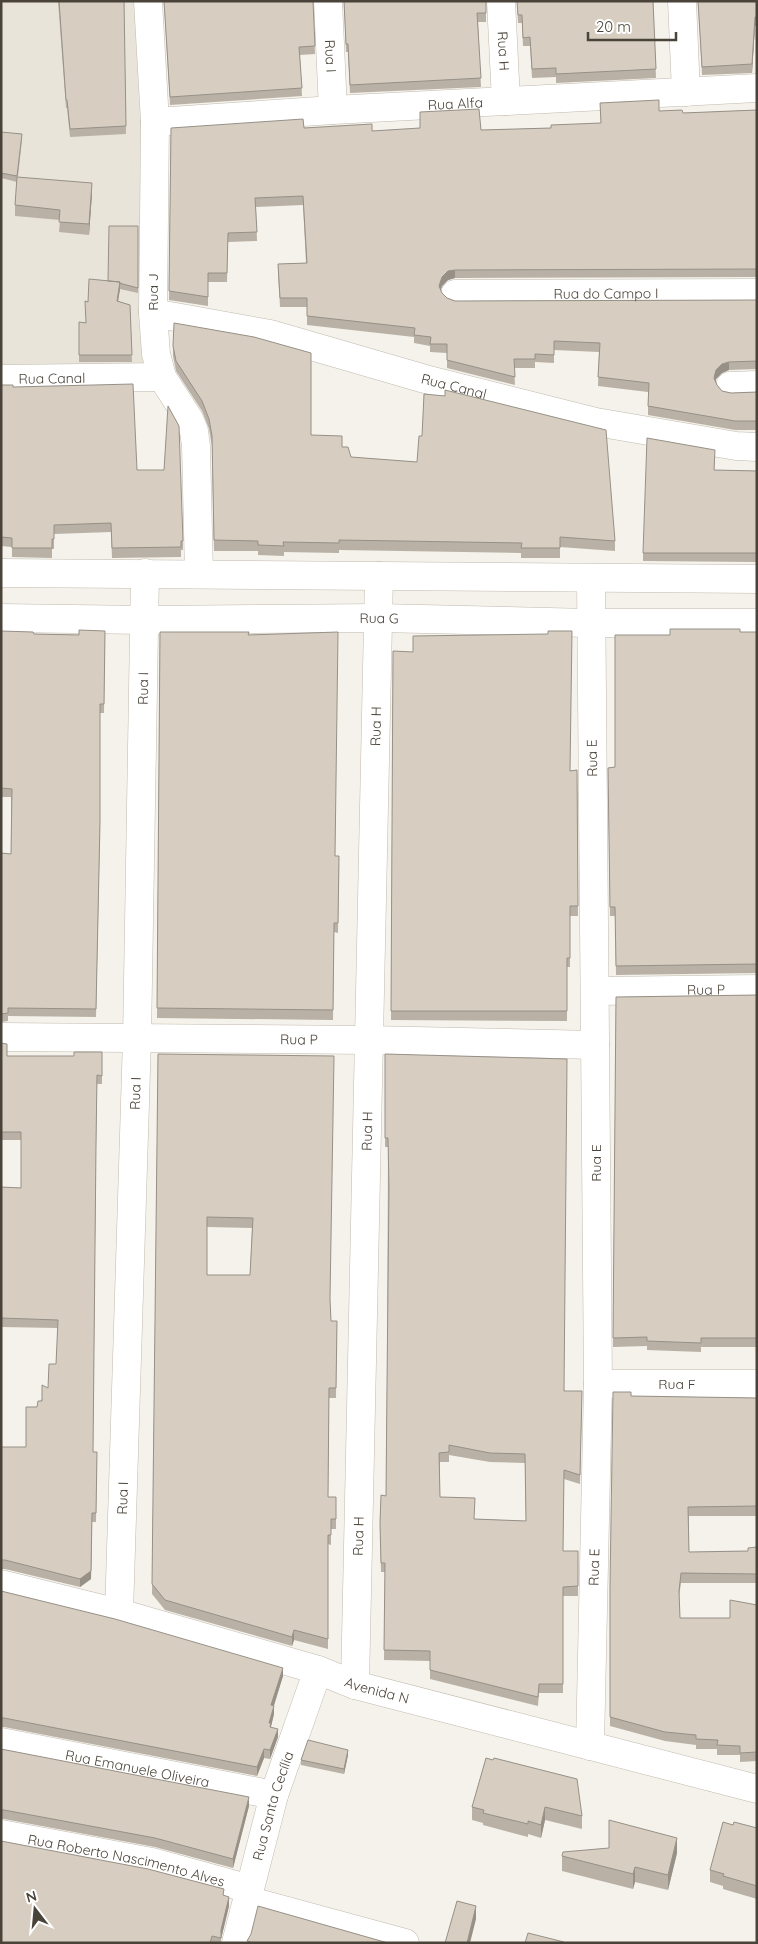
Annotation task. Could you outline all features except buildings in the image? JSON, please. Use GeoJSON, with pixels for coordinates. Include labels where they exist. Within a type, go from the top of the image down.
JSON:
{"type":"FeatureCollection","features":[{"type":"Feature","properties":{"kind":"street","name":"Rua J"},"geometry":{"type":"LineString","coordinates":[[148,1],[155,122],[153,313],[156,354],[162,377],[189,418],[194,431],[199,574]]}},
{"type":"Feature","properties":{"kind":"street","name":"Rua I"},"geometry":{"type":"LineString","coordinates":[[328,1],[333,110]]}},
{"type":"Feature","properties":{"kind":"street","name":"Rua H"},"geometry":{"type":"LineString","coordinates":[[502,1],[506,101]]}},
{"type":"Feature","properties":{"kind":"street"},"geometry":{"type":"LineString","coordinates":[[682,1],[686,92]]}},
{"type":"Feature","properties":{"kind":"street","name":"Rua Alfa"},"geometry":{"type":"LineString","coordinates":[[155,122],[333,110],[757,88]]}},
{"type":"Feature","properties":{"kind":"street","name":"Rua do Campo I"},"geometry":{"type":"LineString","coordinates":[[455,294],[757,293]]}},
{"type":"Feature","properties":{"kind":"street","name":"Rua Canal"},"geometry":{"type":"LineString","coordinates":[[153,313],[270,334],[425,379],[596,422],[736,446],[757,447]]}},
{"type":"Feature","properties":{"kind":"street","name":"Rua Canal"},"geometry":{"type":"LineString","coordinates":[[1,379],[162,377]]}},
{"type":"Feature","properties":{"kind":"street"},"geometry":{"type":"LineString","coordinates":[[730,386],[757,385]]}},
{"type":"Feature","properties":{"kind":"street"},"geometry":{"type":"LineString","coordinates":[[1,573],[757,579]]}},
{"type":"Feature","properties":{"kind":"street","name":"Rua I"},"geometry":{"type":"LineString","coordinates":[[119,1614],[137,1039],[146,573]]}},
{"type":"Feature","properties":{"kind":"street","name":"Rua H"},"geometry":{"type":"LineString","coordinates":[[355,1685],[379,576]]}},
{"type":"Feature","properties":{"kind":"street","name":"Rua E"},"geometry":{"type":"LineString","coordinates":[[590,1746],[598,1384],[591,579]]}},
{"type":"Feature","properties":{"kind":"street","name":"Rua G"},"geometry":{"type":"LineString","coordinates":[[1,618],[146,620],[379,618],[590,623],[757,622]]}},
{"type":"Feature","properties":{"kind":"street","name":"Rua P"},"geometry":{"type":"LineString","coordinates":[[596,991],[757,989]]}},
{"type":"Feature","properties":{"kind":"street","name":"Rua P"},"geometry":{"type":"LineString","coordinates":[[1,1037],[369,1040],[595,1045]]}},
{"type":"Feature","properties":{"kind":"street","name":"Rua F"},"geometry":{"type":"LineString","coordinates":[[598,1384],[757,1384]]}},
{"type":"Feature","properties":{"kind":"street","name":"Avenida N"},"geometry":{"type":"LineString","coordinates":[[1,1584],[119,1614],[318,1670],[355,1685],[757,1789]]}},
{"type":"Feature","properties":{"kind":"street","name":"Rua Santa Cecília"},"geometry":{"type":"LineString","coordinates":[[236,1943],[274,1795],[318,1670]]}},
{"type":"Feature","properties":{"kind":"street","name":"Rua Emanuele Oliveira"},"geometry":{"type":"LineString","coordinates":[[1,1742],[274,1795]]}},
{"type":"Feature","properties":{"kind":"street","name":"Rua Roberto Nascimento Alves"},"geometry":{"type":"LineString","coordinates":[[1,1834],[152,1862],[248,1895],[405,1943]]}},
{"type":"Feature","properties":{"kind":"shaded area"},"geometry":{"type":"Polygon","coordinates":[[[1,1],[135,1],[142,127],[145,373],[1,372],[1,1]]]}}]}
